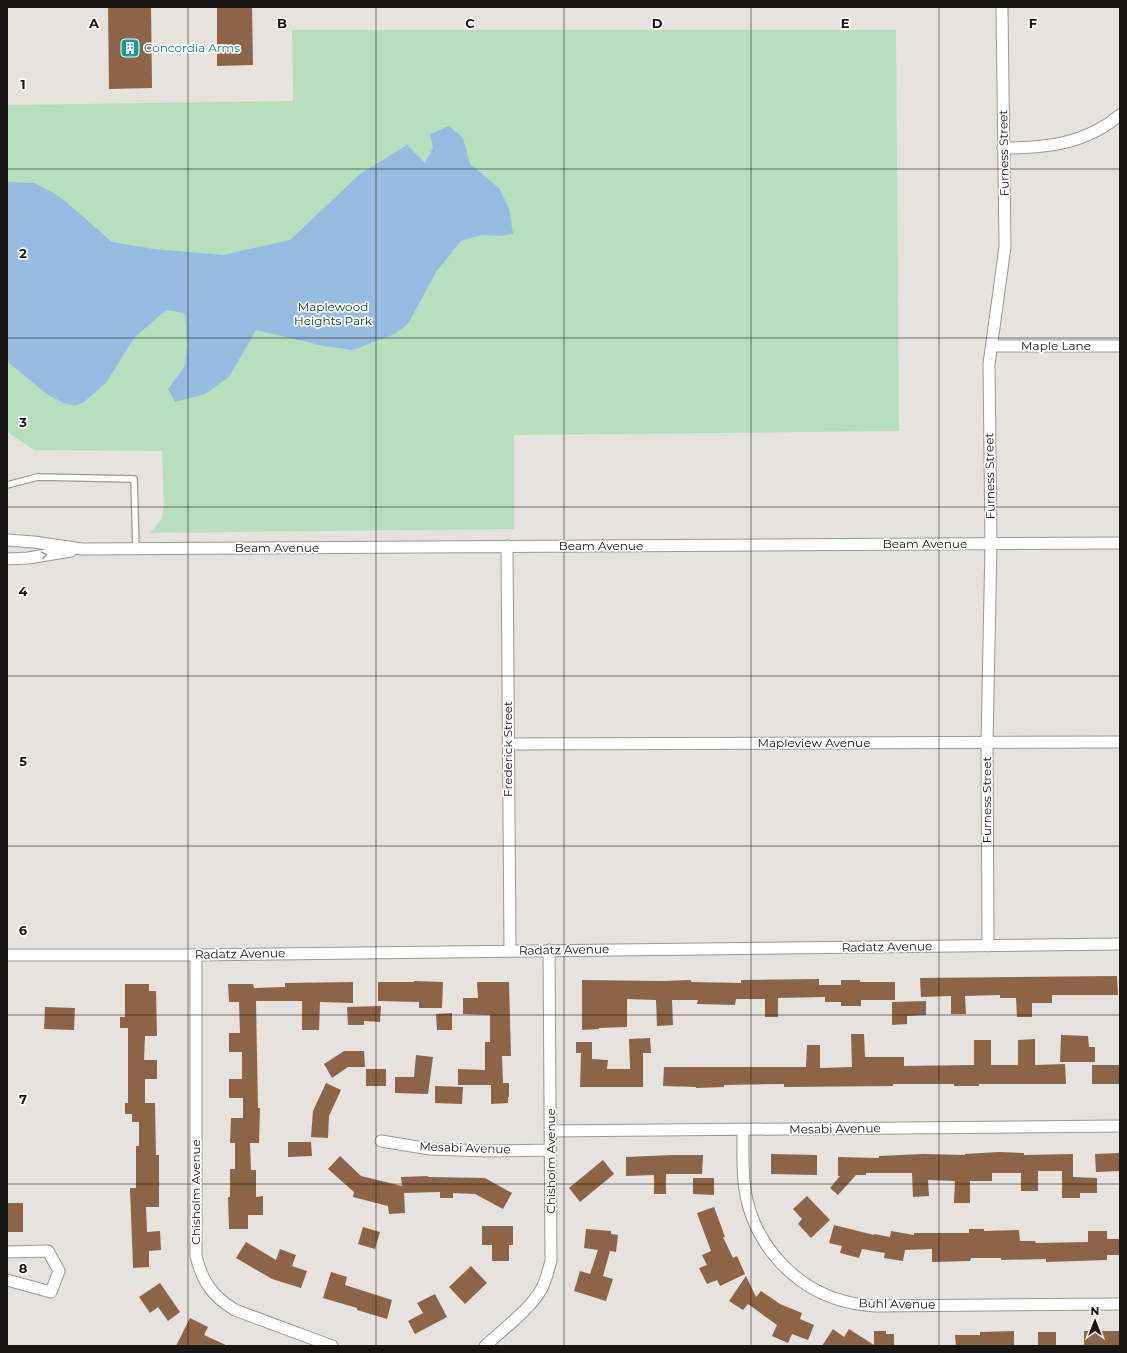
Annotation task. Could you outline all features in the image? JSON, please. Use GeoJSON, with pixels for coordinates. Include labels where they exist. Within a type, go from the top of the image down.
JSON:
{"type":"FeatureCollection","features":[{"type":"Feature","properties":{"kind":"street","name":"Furness Street"},"geometry":{"type":"LineString","coordinates":[[988,946],[987,743],[991,544],[990,364],[1005,247],[1002,7]]}},
{"type":"Feature","properties":{"kind":"street"},"geometry":{"type":"LineString","coordinates":[[1003,148],[1033,148],[1057,145],[1080,138],[1098,130],[1120,115]]}},
{"type":"Feature","properties":{"kind":"street","name":"Maple Lane"},"geometry":{"type":"LineString","coordinates":[[992,346],[1120,346]]}},
{"type":"Feature","properties":{"kind":"street","name":"Beam Avenue"},"geometry":{"type":"LineString","coordinates":[[7,540],[34,542],[82,549],[1120,543]]}},
{"type":"Feature","properties":{"kind":"street","name":"Frederick Street"},"geometry":{"type":"LineString","coordinates":[[507,546],[510,951]]}},
{"type":"Feature","properties":{"kind":"street","name":"Beam Avenue"},"geometry":{"type":"LineString","coordinates":[[7,559],[28,558],[82,549]]}},
{"type":"Feature","properties":{"kind":"street","name":"Mapleview Avenue"},"geometry":{"type":"LineString","coordinates":[[508,744],[1120,742]]}},
{"type":"Feature","properties":{"kind":"street","name":"Radatz Avenue"},"geometry":{"type":"LineString","coordinates":[[7,955],[196,955],[1120,944]]}},
{"type":"Feature","properties":{"kind":"street","name":"Chisholm Avenue"},"geometry":{"type":"LineString","coordinates":[[485,1346],[533,1301],[547,1276],[551,1262],[549,950]]}},
{"type":"Feature","properties":{"kind":"street","name":"Chisholm Avenue"},"geometry":{"type":"LineString","coordinates":[[196,955],[196,1256],[200,1270],[206,1283],[215,1295],[235,1310],[332,1346]]}},
{"type":"Feature","properties":{"kind":"street","name":"Mesabi Avenue"},"geometry":{"type":"LineString","coordinates":[[550,1131],[1120,1126]]}},
{"type":"Feature","properties":{"kind":"street","name":"Buhl Avenue"},"geometry":{"type":"LineString","coordinates":[[743,1129],[745,1190],[749,1209],[756,1227],[777,1260],[795,1277],[811,1288],[829,1296],[852,1303],[876,1306],[1120,1304]]}},
{"type":"Feature","properties":{"kind":"street","name":"Mesabi Avenue"},"geometry":{"type":"LineString","coordinates":[[381,1141],[430,1149],[488,1151],[550,1150]]}},
{"type":"Feature","properties":{"kind":"street"},"geometry":{"type":"LineString","coordinates":[[7,1252],[48,1251],[59,1271],[51,1292],[7,1280]]}},
{"type":"Feature","properties":{"kind":"lane"},"geometry":{"type":"LineString","coordinates":[[7,485],[38,477],[134,479],[136,549]]}},
{"type":"Feature","properties":{"kind":"green space","name":"Maplewood Heights Park"},"geometry":{"type":"Polygon","coordinates":[[[292,30],[896,30],[899,431],[514,435],[514,529],[150,533],[161,520],[164,505],[162,451],[34,450],[7,432],[7,105],[293,101],[292,30]]]}},
{"type":"Feature","properties":{"kind":"water"},"geometry":{"type":"Polygon","coordinates":[[[449,126],[463,138],[470,164],[499,188],[509,208],[513,234],[500,236],[481,235],[461,241],[436,272],[408,324],[395,334],[353,350],[324,346],[256,330],[229,377],[205,394],[175,402],[168,389],[185,366],[187,344],[185,313],[166,310],[134,338],[106,383],[84,402],[74,406],[48,395],[9,363],[7,359],[7,182],[34,183],[54,193],[112,242],[154,249],[223,255],[290,240],[360,174],[407,145],[425,163],[433,148],[430,134],[449,126]]]}},
{"type":"Feature","properties":{"kind":"building","name":"Concordia Arms"},"geometry":{"type":"Polygon","coordinates":[[[108,7],[151,7],[152,88],[109,89],[108,7]]]}},
{"type":"Feature","properties":{"kind":"building","name":"Concordia Arms"},"geometry":{"type":"Polygon","coordinates":[[[217,7],[252,7],[253,65],[217,66],[217,7]]]}},
{"type":"Feature","properties":{"kind":"building"},"geometry":{"type":"Polygon","coordinates":[[[1117,976],[1118,995],[1052,995],[1052,1003],[1032,1003],[1032,1017],[1017,1017],[1016,998],[1000,998],[1000,995],[965,996],[966,1014],[951,1014],[951,996],[921,997],[920,978],[1117,976]]]}},
{"type":"Feature","properties":{"kind":"building"},"geometry":{"type":"Polygon","coordinates":[[[819,979],[819,985],[841,985],[841,980],[860,980],[860,982],[895,982],[895,1000],[861,1000],[861,1006],[841,1006],[841,1002],[825,1002],[825,997],[778,998],[778,1017],[765,1017],[765,999],[736,999],[735,1005],[697,1004],[698,1000],[672,1000],[673,1025],[657,1026],[656,1000],[627,999],[627,1027],[582,1030],[582,980],[691,980],[691,982],[741,983],[741,980],[819,979]]]}},
{"type":"Feature","properties":{"kind":"building"},"geometry":{"type":"Polygon","coordinates":[[[353,982],[353,1003],[320,1002],[319,1030],[302,1030],[302,1001],[256,1001],[258,1108],[260,1108],[259,1143],[250,1143],[251,1170],[256,1170],[256,1197],[263,1196],[263,1215],[248,1215],[248,1229],[229,1229],[228,1197],[230,1197],[230,1169],[235,1169],[235,1143],[230,1143],[231,1118],[243,1118],[243,1098],[229,1098],[229,1079],[242,1079],[242,1052],[229,1052],[229,1033],[240,1033],[239,1002],[229,1002],[228,984],[253,984],[254,988],[285,987],[285,983],[353,982]]]}},
{"type":"Feature","properties":{"kind":"building"},"geometry":{"type":"Polygon","coordinates":[[[378,982],[443,982],[442,1008],[419,1008],[419,1002],[378,1001],[378,982]]]}},
{"type":"Feature","properties":{"kind":"building"},"geometry":{"type":"Polygon","coordinates":[[[477,982],[509,982],[511,1056],[502,1056],[503,1083],[509,1083],[508,1103],[491,1104],[491,1085],[458,1085],[458,1069],[485,1070],[485,1042],[490,1042],[490,1015],[463,1014],[463,998],[478,998],[477,982]]]}},
{"type":"Feature","properties":{"kind":"building"},"geometry":{"type":"Polygon","coordinates":[[[125,984],[149,984],[149,991],[156,991],[157,1036],[145,1036],[144,1060],[157,1060],[157,1079],[145,1079],[145,1103],[155,1103],[156,1155],[159,1155],[159,1207],[146,1207],[147,1232],[160,1231],[161,1250],[149,1251],[149,1267],[133,1268],[130,1188],[136,1188],[136,1146],[139,1146],[139,1122],[132,1122],[132,1114],[125,1114],[125,1103],[128,1103],[128,1028],[120,1028],[120,1017],[125,1017],[125,984]]]}},
{"type":"Feature","properties":{"kind":"building"},"geometry":{"type":"Polygon","coordinates":[[[926,1001],[926,1015],[907,1016],[907,1024],[892,1025],[892,1002],[926,1001]]]}},
{"type":"Feature","properties":{"kind":"building"},"geometry":{"type":"Polygon","coordinates":[[[381,1006],[380,1022],[364,1021],[364,1025],[348,1025],[347,1007],[381,1006]]]}},
{"type":"Feature","properties":{"kind":"building"},"geometry":{"type":"Polygon","coordinates":[[[45,1007],[75,1008],[74,1030],[44,1029],[45,1007]]]}},
{"type":"Feature","properties":{"kind":"building"},"geometry":{"type":"Polygon","coordinates":[[[452,1013],[452,1030],[437,1030],[436,1014],[452,1013]]]}},
{"type":"Feature","properties":{"kind":"building"},"geometry":{"type":"Polygon","coordinates":[[[851,1034],[864,1034],[865,1057],[904,1057],[904,1066],[974,1065],[974,1040],[991,1040],[991,1065],[1018,1065],[1018,1040],[1035,1039],[1035,1065],[1065,1064],[1066,1084],[979,1084],[979,1086],[954,1086],[954,1084],[893,1084],[893,1086],[784,1087],[784,1084],[724,1085],[724,1087],[696,1088],[663,1086],[664,1067],[806,1067],[807,1045],[820,1045],[820,1068],[852,1067],[851,1034]]]}},
{"type":"Feature","properties":{"kind":"building"},"geometry":{"type":"Polygon","coordinates":[[[1061,1035],[1088,1036],[1089,1047],[1095,1047],[1095,1062],[1060,1062],[1061,1035]]]}},
{"type":"Feature","properties":{"kind":"building"},"geometry":{"type":"Polygon","coordinates":[[[650,1038],[651,1053],[643,1053],[643,1087],[580,1087],[581,1053],[576,1053],[576,1042],[592,1042],[592,1059],[608,1060],[607,1069],[630,1069],[629,1039],[650,1038]]]}},
{"type":"Feature","properties":{"kind":"building"},"geometry":{"type":"Polygon","coordinates":[[[344,1051],[364,1051],[365,1067],[348,1067],[332,1078],[324,1064],[344,1051]]]}},
{"type":"Feature","properties":{"kind":"building"},"geometry":{"type":"Polygon","coordinates":[[[416,1055],[433,1057],[428,1094],[395,1093],[395,1077],[414,1077],[416,1055]]]}},
{"type":"Feature","properties":{"kind":"building"},"geometry":{"type":"Polygon","coordinates":[[[1092,1065],[1119,1065],[1119,1084],[1092,1084],[1092,1065]]]}},
{"type":"Feature","properties":{"kind":"building"},"geometry":{"type":"Polygon","coordinates":[[[366,1069],[386,1069],[386,1086],[366,1086],[366,1069]]]}},
{"type":"Feature","properties":{"kind":"building"},"geometry":{"type":"Polygon","coordinates":[[[326,1083],[341,1090],[329,1116],[328,1138],[311,1137],[313,1111],[326,1083]]]}},
{"type":"Feature","properties":{"kind":"building"},"geometry":{"type":"Polygon","coordinates":[[[435,1086],[463,1087],[462,1104],[435,1103],[435,1086]]]}},
{"type":"Feature","properties":{"kind":"building"},"geometry":{"type":"Polygon","coordinates":[[[288,1142],[311,1142],[312,1156],[288,1157],[288,1142]]]}},
{"type":"Feature","properties":{"kind":"building"},"geometry":{"type":"Polygon","coordinates":[[[999,1152],[1024,1153],[1024,1155],[1073,1154],[1073,1177],[1097,1178],[1097,1193],[1080,1193],[1080,1198],[1062,1198],[1062,1171],[1038,1171],[1038,1191],[1021,1191],[1021,1173],[992,1173],[992,1181],[970,1181],[970,1203],[954,1203],[955,1181],[928,1180],[929,1196],[913,1197],[912,1173],[866,1173],[866,1175],[856,1175],[838,1195],[830,1188],[840,1176],[838,1176],[838,1157],[879,1158],[879,1156],[923,1154],[965,1155],[999,1152]]]}},
{"type":"Feature","properties":{"kind":"building"},"geometry":{"type":"Polygon","coordinates":[[[1120,1153],[1120,1171],[1096,1172],[1095,1154],[1120,1153]]]}},
{"type":"Feature","properties":{"kind":"building"},"geometry":{"type":"Polygon","coordinates":[[[771,1154],[817,1155],[817,1175],[771,1174],[771,1154]]]}},
{"type":"Feature","properties":{"kind":"building"},"geometry":{"type":"Polygon","coordinates":[[[703,1155],[702,1174],[666,1174],[666,1194],[654,1194],[654,1175],[626,1176],[626,1157],[703,1155]]]}},
{"type":"Feature","properties":{"kind":"building"},"geometry":{"type":"Polygon","coordinates":[[[340,1156],[361,1176],[402,1186],[401,1177],[428,1176],[485,1178],[512,1193],[503,1209],[475,1194],[453,1193],[453,1198],[440,1198],[440,1192],[404,1193],[405,1213],[389,1214],[388,1206],[353,1197],[354,1192],[328,1169],[340,1156]]]}},
{"type":"Feature","properties":{"kind":"building"},"geometry":{"type":"Polygon","coordinates":[[[603,1160],[614,1174],[580,1202],[569,1188],[603,1160]]]}},
{"type":"Feature","properties":{"kind":"building"},"geometry":{"type":"Polygon","coordinates":[[[693,1178],[714,1178],[714,1195],[693,1194],[693,1178]]]}},
{"type":"Feature","properties":{"kind":"building"},"geometry":{"type":"Polygon","coordinates":[[[807,1196],[830,1220],[811,1238],[798,1224],[802,1219],[793,1209],[807,1196]]]}},
{"type":"Feature","properties":{"kind":"building"},"geometry":{"type":"Polygon","coordinates":[[[7,1203],[23,1203],[23,1232],[7,1232],[7,1203]]]}},
{"type":"Feature","properties":{"kind":"building"},"geometry":{"type":"Polygon","coordinates":[[[714,1207],[725,1237],[723,1237],[733,1258],[737,1256],[745,1274],[720,1286],[717,1280],[707,1284],[699,1268],[707,1265],[702,1255],[711,1251],[697,1213],[714,1207]]]}},
{"type":"Feature","properties":{"kind":"building"},"geometry":{"type":"Polygon","coordinates":[[[834,1225],[874,1235],[890,1237],[891,1231],[914,1235],[914,1233],[969,1233],[969,1229],[984,1229],[984,1231],[1019,1230],[1020,1241],[1035,1241],[1036,1243],[1088,1242],[1088,1231],[1107,1231],[1107,1239],[1120,1239],[1120,1255],[1107,1255],[1107,1260],[1046,1262],[1046,1259],[1001,1260],[1001,1258],[971,1258],[970,1261],[932,1262],[932,1249],[905,1250],[903,1261],[884,1258],[885,1253],[862,1249],[859,1258],[840,1253],[842,1246],[829,1243],[834,1225]]]}},
{"type":"Feature","properties":{"kind":"building"},"geometry":{"type":"Polygon","coordinates":[[[482,1226],[513,1226],[513,1245],[509,1245],[509,1261],[492,1261],[492,1245],[482,1245],[482,1226]]]}},
{"type":"Feature","properties":{"kind":"building"},"geometry":{"type":"Polygon","coordinates":[[[363,1227],[380,1232],[375,1249],[358,1244],[363,1227]]]}},
{"type":"Feature","properties":{"kind":"building"},"geometry":{"type":"Polygon","coordinates":[[[586,1229],[611,1231],[611,1234],[618,1235],[616,1252],[610,1251],[603,1276],[613,1279],[606,1301],[574,1291],[580,1271],[590,1274],[598,1250],[584,1248],[586,1229]]]}},
{"type":"Feature","properties":{"kind":"building"},"geometry":{"type":"Polygon","coordinates":[[[246,1242],[276,1260],[280,1249],[296,1255],[292,1266],[307,1271],[301,1288],[272,1279],[236,1258],[246,1242]]]}},
{"type":"Feature","properties":{"kind":"building"},"geometry":{"type":"Polygon","coordinates":[[[471,1266],[487,1283],[465,1304],[449,1287],[471,1266]]]}},
{"type":"Feature","properties":{"kind":"building"},"geometry":{"type":"Polygon","coordinates":[[[331,1272],[347,1277],[345,1285],[392,1300],[387,1319],[323,1298],[331,1272]]]}},
{"type":"Feature","properties":{"kind":"building"},"geometry":{"type":"Polygon","coordinates":[[[746,1276],[756,1297],[761,1291],[780,1304],[802,1313],[800,1319],[814,1325],[808,1340],[792,1334],[788,1343],[772,1336],[777,1325],[748,1304],[743,1310],[729,1301],[746,1276]]]}},
{"type":"Feature","properties":{"kind":"building"},"geometry":{"type":"Polygon","coordinates":[[[160,1283],[180,1312],[168,1321],[158,1307],[150,1313],[139,1297],[160,1283]]]}},
{"type":"Feature","properties":{"kind":"building"},"geometry":{"type":"Polygon","coordinates":[[[435,1294],[447,1317],[415,1334],[408,1321],[423,1313],[417,1303],[435,1294]]]}},
{"type":"Feature","properties":{"kind":"building"},"geometry":{"type":"Polygon","coordinates":[[[190,1318],[208,1327],[204,1335],[228,1346],[176,1346],[190,1318]]]}},
{"type":"Feature","properties":{"kind":"building"},"geometry":{"type":"Polygon","coordinates":[[[833,1329],[844,1337],[849,1329],[874,1345],[874,1331],[886,1331],[886,1334],[894,1334],[894,1346],[822,1346],[833,1329]]]}},
{"type":"Feature","properties":{"kind":"building"},"geometry":{"type":"Polygon","coordinates":[[[1014,1331],[1014,1346],[956,1346],[955,1335],[980,1335],[980,1332],[1014,1331]]]}},
{"type":"Feature","properties":{"kind":"building"},"geometry":{"type":"Polygon","coordinates":[[[1084,1331],[1120,1331],[1120,1346],[1084,1346],[1084,1331]]]}},
{"type":"Feature","properties":{"kind":"building"},"geometry":{"type":"Polygon","coordinates":[[[1038,1332],[1056,1332],[1056,1346],[1038,1346],[1038,1332]]]}},
{"type":"Feature","properties":{"kind":"place","name":"Concordia Arms"},"geometry":{"type":"Point","coordinates":[130,48]}}]}
